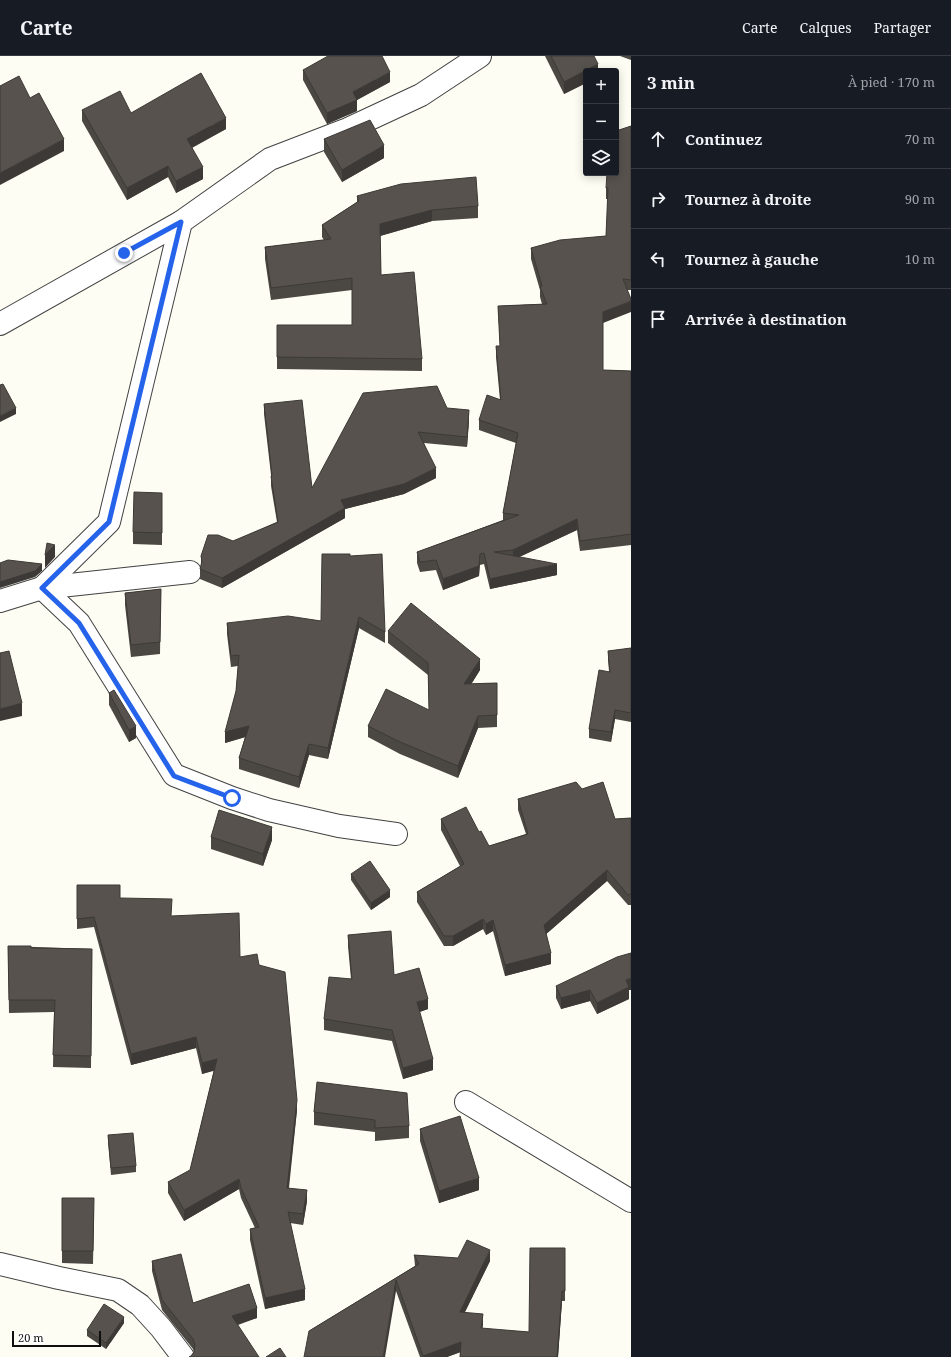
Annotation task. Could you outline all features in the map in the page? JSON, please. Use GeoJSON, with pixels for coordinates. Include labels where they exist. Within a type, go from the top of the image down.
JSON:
{"type":"FeatureCollection","features":[{"type":"Feature","properties":{"kind":"street"},"geometry":{"type":"LineString","coordinates":[[0,324],[181,222],[270,159],[348,129],[421,95],[480,56]]}},
{"type":"Feature","properties":{"kind":"street"},"geometry":{"type":"LineString","coordinates":[[42,588],[109,522],[181,222]]}},
{"type":"Feature","properties":{"kind":"street"},"geometry":{"type":"LineString","coordinates":[[0,601],[42,588],[190,572]]}},
{"type":"Feature","properties":{"kind":"street"},"geometry":{"type":"LineString","coordinates":[[42,588],[79,623],[174,776],[269,810],[339,826],[396,834]]}},
{"type":"Feature","properties":{"kind":"street"},"geometry":{"type":"LineString","coordinates":[[466,1102],[631,1201]]}},
{"type":"Feature","properties":{"kind":"street"},"geometry":{"type":"LineString","coordinates":[[0,1264],[118,1290],[140,1305],[161,1328],[183,1357]]}},
{"type":"Feature","properties":{"kind":"building"},"geometry":{"type":"Polygon","coordinates":[[[328,56],[382,56],[390,72],[353,92],[357,100],[327,113],[303,70],[328,56]]]}},
{"type":"Feature","properties":{"kind":"building"},"geometry":{"type":"Polygon","coordinates":[[[551,56],[594,56],[598,64],[590,68],[583,68],[583,72],[564,82],[551,56]]]}},
{"type":"Feature","properties":{"kind":"building"},"geometry":{"type":"Polygon","coordinates":[[[201,73],[226,118],[187,139],[203,167],[176,181],[168,166],[127,188],[82,110],[120,91],[131,113],[201,73]]]}},
{"type":"Feature","properties":{"kind":"building"},"geometry":{"type":"Polygon","coordinates":[[[19,76],[30,98],[39,93],[64,139],[0,173],[0,86],[19,76]]]}},
{"type":"Feature","properties":{"kind":"building"},"geometry":{"type":"Polygon","coordinates":[[[370,120],[384,145],[342,170],[324,139],[370,120]]]}},
{"type":"Feature","properties":{"kind":"building"},"geometry":{"type":"Polygon","coordinates":[[[631,126],[631,280],[623,279],[631,301],[603,312],[603,370],[631,371],[631,534],[580,541],[577,519],[513,550],[494,552],[557,564],[490,579],[484,553],[480,554],[479,566],[443,579],[436,560],[420,562],[417,552],[519,515],[503,513],[518,433],[479,420],[487,395],[501,400],[496,346],[500,346],[498,306],[547,304],[540,287],[542,286],[531,248],[560,240],[606,236],[608,188],[606,188],[607,176],[619,176],[619,130],[631,126]]]}},
{"type":"Feature","properties":{"kind":"building"},"geometry":{"type":"Polygon","coordinates":[[[476,177],[478,206],[432,210],[380,224],[381,275],[414,272],[422,359],[277,357],[277,325],[352,325],[352,278],[271,288],[265,247],[331,239],[322,225],[359,201],[357,196],[401,184],[476,177]]]}},
{"type":"Feature","properties":{"kind":"building"},"geometry":{"type":"Polygon","coordinates":[[[3,384],[16,408],[0,416],[0,385],[3,384]]]}},
{"type":"Feature","properties":{"kind":"building"},"geometry":{"type":"Polygon","coordinates":[[[437,386],[447,408],[469,410],[467,437],[418,432],[436,468],[404,484],[341,500],[345,508],[222,578],[200,569],[202,561],[201,556],[208,535],[218,535],[233,541],[278,522],[271,476],[264,404],[302,400],[312,488],[363,393],[437,386]]]}},
{"type":"Feature","properties":{"kind":"building"},"geometry":{"type":"Polygon","coordinates":[[[134,492],[162,493],[162,533],[133,532],[134,492]]]}},
{"type":"Feature","properties":{"kind":"building"},"geometry":{"type":"Polygon","coordinates":[[[47,543],[55,545],[45,555],[47,543]]]}},
{"type":"Feature","properties":{"kind":"building"},"geometry":{"type":"Polygon","coordinates":[[[322,554],[350,554],[350,556],[382,554],[385,632],[359,617],[328,748],[309,744],[299,777],[239,758],[249,726],[225,732],[236,691],[239,655],[231,656],[227,623],[288,616],[321,621],[322,554]]]}},
{"type":"Feature","properties":{"kind":"building"},"geometry":{"type":"Polygon","coordinates":[[[8,560],[42,564],[35,571],[0,582],[0,563],[8,560]]]}},
{"type":"Feature","properties":{"kind":"building"},"geometry":{"type":"Polygon","coordinates":[[[161,589],[160,642],[131,645],[125,593],[161,589]]]}},
{"type":"Feature","properties":{"kind":"building"},"geometry":{"type":"Polygon","coordinates":[[[411,603],[480,659],[464,684],[497,683],[497,715],[478,716],[458,766],[400,742],[368,726],[386,689],[429,710],[428,663],[388,631],[411,603]]]}},
{"type":"Feature","properties":{"kind":"building"},"geometry":{"type":"Polygon","coordinates":[[[631,648],[631,713],[615,710],[611,732],[589,729],[599,670],[610,672],[608,651],[631,648]]]}},
{"type":"Feature","properties":{"kind":"building"},"geometry":{"type":"Polygon","coordinates":[[[9,651],[22,703],[0,709],[0,653],[9,651]]]}},
{"type":"Feature","properties":{"kind":"building"},"geometry":{"type":"Polygon","coordinates":[[[114,690],[136,726],[129,730],[109,693],[114,690]]]}},
{"type":"Feature","properties":{"kind":"building"},"geometry":{"type":"Polygon","coordinates":[[[576,782],[582,789],[603,782],[615,819],[631,818],[631,894],[628,895],[607,870],[544,925],[551,953],[505,965],[493,920],[486,924],[483,919],[453,936],[444,936],[417,892],[464,864],[441,819],[466,807],[479,832],[481,831],[489,846],[528,834],[518,799],[576,782]]]}},
{"type":"Feature","properties":{"kind":"building"},"geometry":{"type":"Polygon","coordinates":[[[219,810],[272,827],[263,854],[211,837],[219,810]]]}},
{"type":"Feature","properties":{"kind":"building"},"geometry":{"type":"Polygon","coordinates":[[[370,861],[390,890],[371,903],[351,874],[370,861]]]}},
{"type":"Feature","properties":{"kind":"building"},"geometry":{"type":"Polygon","coordinates":[[[77,885],[120,885],[120,898],[172,899],[171,916],[239,913],[240,957],[257,954],[259,965],[285,972],[297,1100],[287,1188],[307,1190],[303,1214],[288,1212],[305,1289],[265,1298],[250,1229],[259,1227],[241,1188],[239,1179],[184,1210],[168,1182],[190,1170],[217,1059],[202,1063],[196,1037],[131,1054],[94,917],[77,919],[77,885]]]}},
{"type":"Feature","properties":{"kind":"building"},"geometry":{"type":"Polygon","coordinates":[[[391,931],[394,975],[419,968],[428,999],[417,1002],[433,1059],[403,1068],[392,1030],[324,1019],[329,977],[352,979],[348,935],[391,931]]]}},
{"type":"Feature","properties":{"kind":"building"},"geometry":{"type":"Polygon","coordinates":[[[8,946],[92,949],[91,1056],[53,1055],[55,1000],[9,1000],[8,946]]]}},
{"type":"Feature","properties":{"kind":"building"},"geometry":{"type":"Polygon","coordinates":[[[631,953],[631,978],[626,980],[629,987],[597,1003],[590,990],[561,998],[556,986],[617,957],[631,953]]]}},
{"type":"Feature","properties":{"kind":"building"},"geometry":{"type":"Polygon","coordinates":[[[317,1082],[407,1093],[409,1126],[375,1128],[375,1120],[314,1112],[317,1082]]]}},
{"type":"Feature","properties":{"kind":"building"},"geometry":{"type":"Polygon","coordinates":[[[460,1116],[479,1178],[439,1191],[420,1129],[460,1116]]]}},
{"type":"Feature","properties":{"kind":"building"},"geometry":{"type":"Polygon","coordinates":[[[133,1133],[136,1166],[111,1168],[108,1135],[133,1133]]]}},
{"type":"Feature","properties":{"kind":"building"},"geometry":{"type":"Polygon","coordinates":[[[62,1198],[94,1198],[93,1251],[62,1251],[62,1198]]]}},
{"type":"Feature","properties":{"kind":"building"},"geometry":{"type":"Polygon","coordinates":[[[467,1240],[490,1250],[460,1312],[483,1314],[481,1328],[529,1332],[530,1248],[565,1248],[565,1291],[562,1291],[557,1357],[460,1357],[461,1342],[423,1356],[396,1280],[383,1357],[304,1357],[309,1331],[419,1264],[414,1255],[458,1258],[467,1240]]]}},
{"type":"Feature","properties":{"kind":"building"},"geometry":{"type":"Polygon","coordinates":[[[181,1254],[193,1303],[249,1284],[257,1308],[232,1316],[259,1357],[189,1357],[194,1352],[195,1345],[193,1339],[162,1300],[152,1261],[181,1254]]]}},
{"type":"Feature","properties":{"kind":"building"},"geometry":{"type":"Polygon","coordinates":[[[104,1304],[124,1317],[106,1343],[87,1330],[104,1304]]]}},
{"type":"Feature","properties":{"kind":"building"},"geometry":{"type":"Polygon","coordinates":[[[280,1348],[286,1357],[266,1357],[280,1348]]]}},
{"type":"Feature","properties":{"kind":"route"},"geometry":{"type":"LineString","coordinates":[[124,253],[181,222],[109,522],[42,588],[79,623],[132,705],[174,776],[232,798]]}}]}
